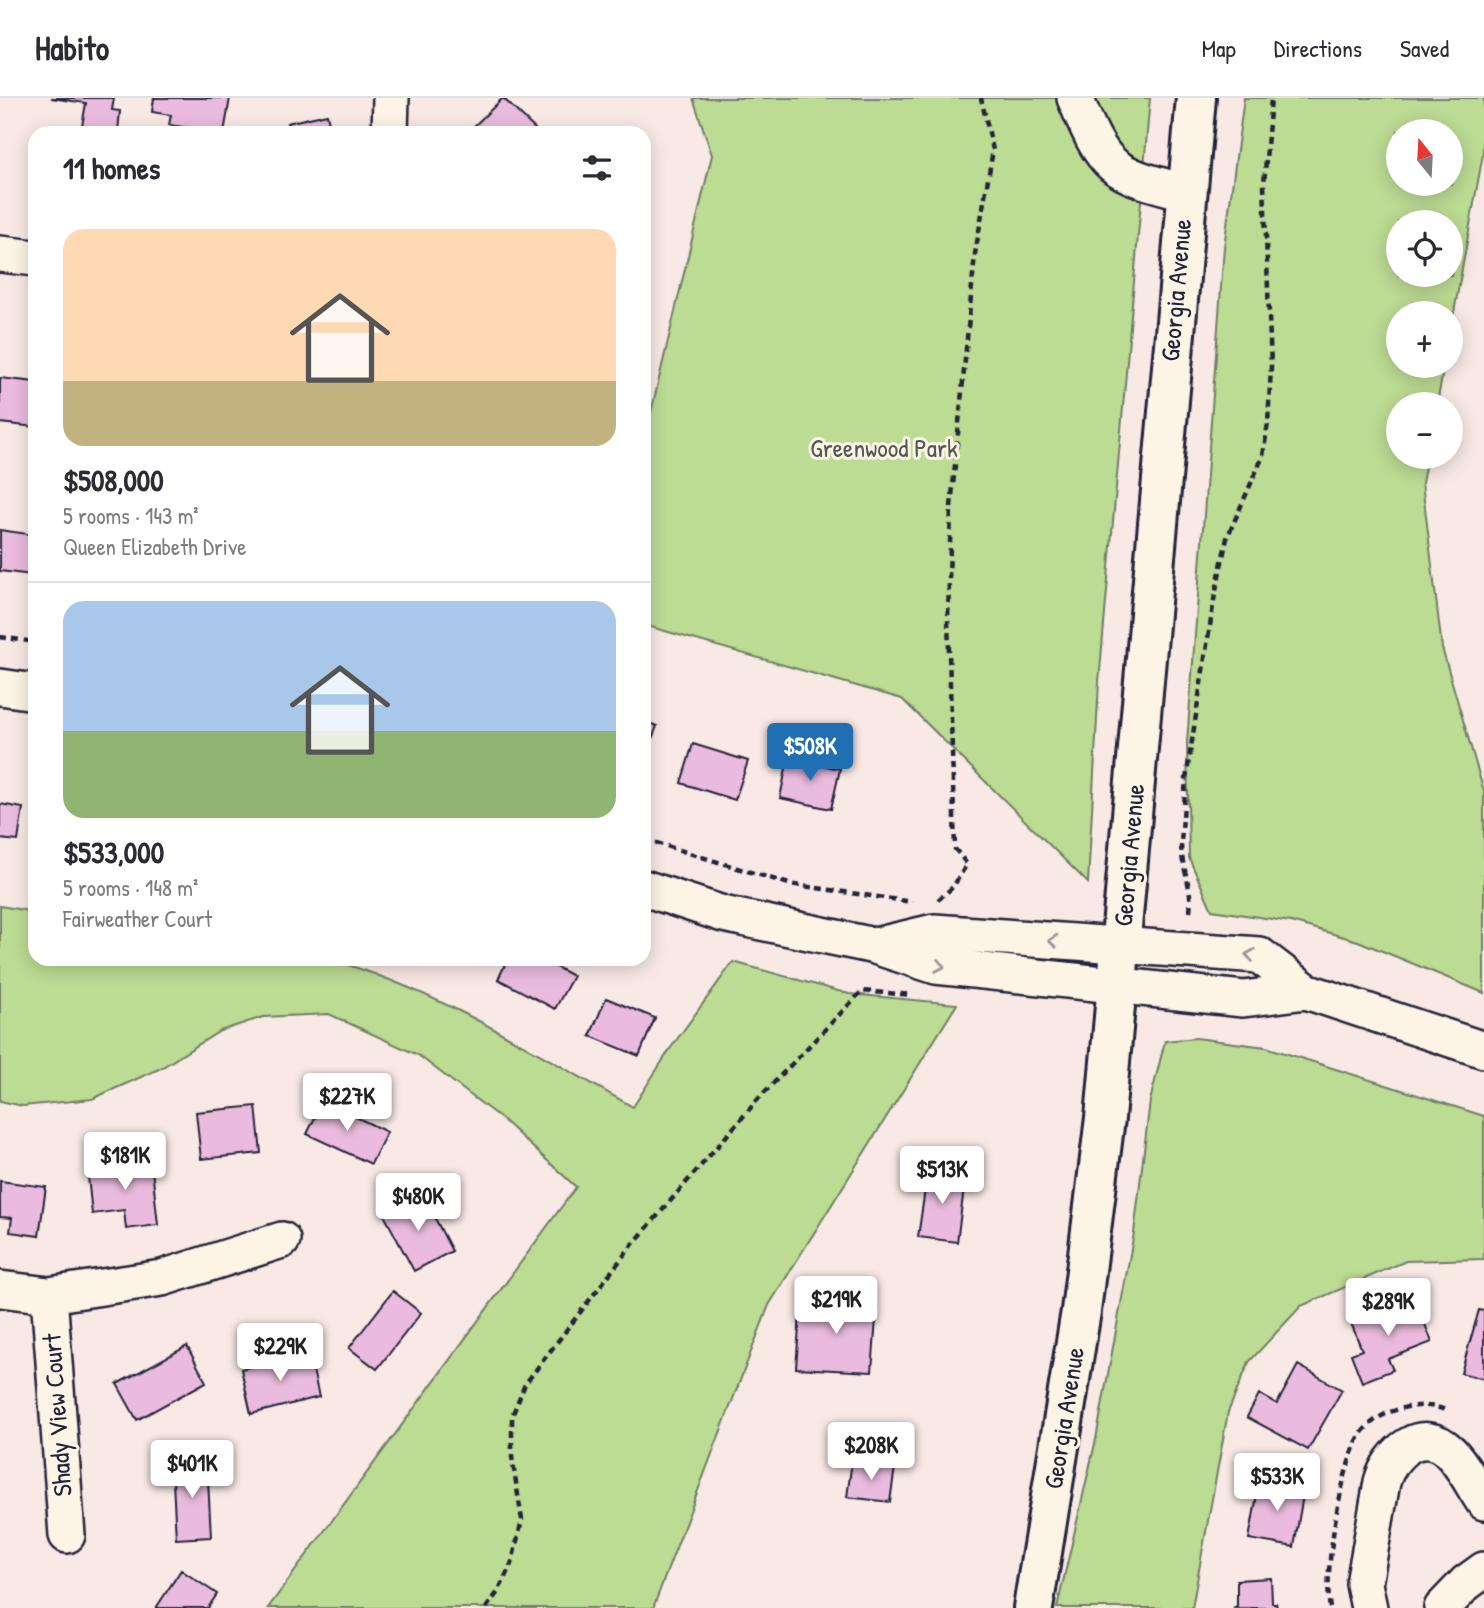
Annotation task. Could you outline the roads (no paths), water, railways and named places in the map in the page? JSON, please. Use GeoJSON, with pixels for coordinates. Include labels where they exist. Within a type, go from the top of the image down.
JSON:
{"type":"FeatureCollection","features":[{"type":"Feature","properties":{"kind":"main road","name":"Georgia Avenue"},"geometry":{"type":"LineString","coordinates":[[1033,1608],[1081,1311],[1118,986],[1185,192],[1196,98]]}},
{"type":"Feature","properties":{"kind":"street"},"geometry":{"type":"LineString","coordinates":[[390,126],[391,98]]}},
{"type":"Feature","properties":{"kind":"street"},"geometry":{"type":"LineString","coordinates":[[1075,98],[1101,154],[1116,170],[1131,178],[1185,192]]}},
{"type":"Feature","properties":{"kind":"street"},"geometry":{"type":"LineString","coordinates":[[0,254],[28,257]]}},
{"type":"Feature","properties":{"kind":"street"},"geometry":{"type":"LineString","coordinates":[[0,687],[28,691]]}},
{"type":"Feature","properties":{"kind":"street"},"geometry":{"type":"LineString","coordinates":[[651,890],[723,914],[875,946],[936,966],[1243,999],[1306,991]]}},
{"type":"Feature","properties":{"kind":"street"},"geometry":{"type":"LineString","coordinates":[[875,946],[934,932],[1259,955],[1306,991],[1484,1051]]}},
{"type":"Feature","properties":{"kind":"street"},"geometry":{"type":"LineString","coordinates":[[0,1289],[49,1295],[162,1278],[282,1240]]}},
{"type":"Feature","properties":{"kind":"street","name":"Shady View Court"},"geometry":{"type":"LineString","coordinates":[[49,1295],[67,1535]]}},
{"type":"Feature","properties":{"kind":"street"},"geometry":{"type":"LineString","coordinates":[[1370,1608],[1364,1584],[1382,1482],[1386,1469],[1399,1451],[1407,1445],[1424,1441],[1441,1445],[1460,1464],[1484,1502]]}},
{"type":"Feature","properties":{"kind":"street"},"geometry":{"type":"LineString","coordinates":[[1442,1608],[1466,1583],[1484,1570]]}},
{"type":"Feature","properties":{"kind":"park label","name":"Greenwood Park"},"geometry":{"type":"Point","coordinates":[884,448]}}]}
